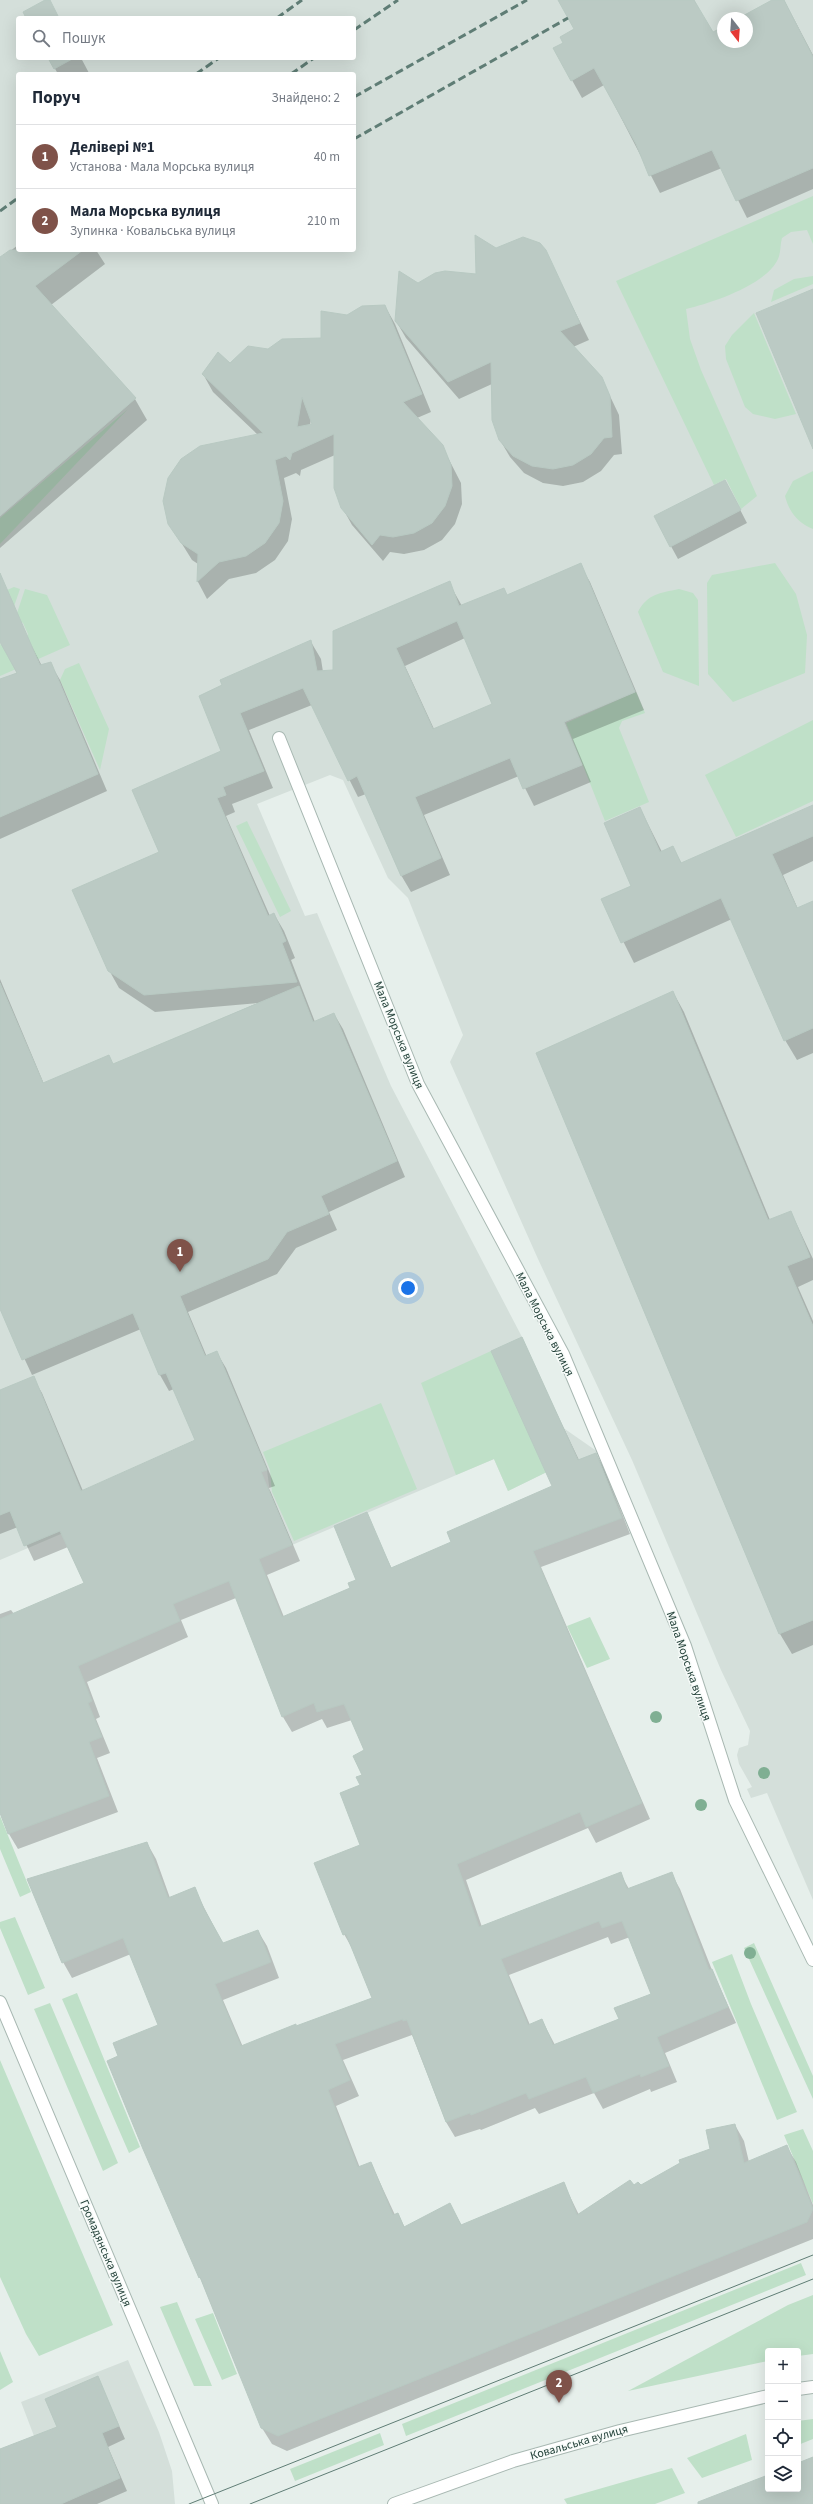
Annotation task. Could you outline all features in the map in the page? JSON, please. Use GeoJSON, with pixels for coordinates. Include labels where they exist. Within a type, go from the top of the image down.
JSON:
{"type":"FeatureCollection","features":[{"type":"Feature","properties":{"kind":"street","name":"Мала Морська вулиця"},"geometry":{"type":"LineString","coordinates":[[279,738],[418,1084],[563,1354],[685,1646],[735,1800],[813,1960]]}},
{"type":"Feature","properties":{"kind":"street","name":"Громадянська вулиця"},"geometry":{"type":"LineString","coordinates":[[0,2002],[212,2504]]}},
{"type":"Feature","properties":{"kind":"street"},"geometry":{"type":"LineString","coordinates":[[801,2389],[813,2387]]}},
{"type":"Feature","properties":{"kind":"street","name":"Ковальська вулиця"},"geometry":{"type":"LineString","coordinates":[[394,2504],[514,2461],[627,2429],[765,2397]]}},
{"type":"Feature","properties":{"kind":"shaded area"},"geometry":{"type":"Polygon","coordinates":[[[0,0],[813,0],[813,1900],[767,1793],[751,1798],[747,1789],[752,1787],[739,1764],[737,1755],[739,1748],[748,1745],[750,1731],[721,1670],[632,1460],[538,1259],[450,1062],[463,1035],[408,898],[388,878],[343,780],[330,775],[257,804],[305,916],[317,913],[391,1086],[522,1337],[562,1427],[598,1452],[622,1518],[579,1534],[555,1468],[508,1491],[494,1459],[292,1545],[270,1493],[267,1470],[214,1486],[194,1440],[85,1489],[96,1519],[0,1560],[0,0]]]}},
{"type":"Feature","properties":{"kind":"shaded area"},"geometry":{"type":"Polygon","coordinates":[[[128,2360],[159,2432],[172,2471],[175,2504],[0,2504],[0,2449],[34,2436],[21,2402],[128,2360]]]}},
{"type":"Feature","properties":{"kind":"green space"},"geometry":{"type":"Polygon","coordinates":[[[813,196],[813,244],[807,230],[791,232],[782,238],[778,259],[772,268],[762,277],[737,292],[686,309],[690,339],[701,370],[757,496],[741,509],[726,479],[714,485],[616,281],[813,196]]]}},
{"type":"Feature","properties":{"kind":"green space"},"geometry":{"type":"Polygon","coordinates":[[[813,276],[813,284],[771,302],[774,290],[794,279],[813,276]]]}},
{"type":"Feature","properties":{"kind":"green space"},"geometry":{"type":"Polygon","coordinates":[[[754,313],[796,414],[775,419],[753,414],[745,407],[726,359],[725,346],[732,335],[754,313]]]}},
{"type":"Feature","properties":{"kind":"green space"},"geometry":{"type":"Polygon","coordinates":[[[128,409],[0,544],[0,518],[128,409]]]}},
{"type":"Feature","properties":{"kind":"green space"},"geometry":{"type":"Polygon","coordinates":[[[813,471],[813,529],[803,524],[795,516],[789,507],[785,496],[793,481],[813,471]]]}},
{"type":"Feature","properties":{"kind":"green space"},"geometry":{"type":"Polygon","coordinates":[[[775,563],[796,594],[807,635],[805,673],[733,702],[708,674],[707,583],[712,575],[775,563]]]}},
{"type":"Feature","properties":{"kind":"green space"},"geometry":{"type":"Polygon","coordinates":[[[14,587],[20,589],[10,618],[0,593],[14,587]]]}},
{"type":"Feature","properties":{"kind":"green space"},"geometry":{"type":"Polygon","coordinates":[[[25,589],[47,595],[70,645],[27,664],[24,646],[28,634],[23,623],[15,619],[25,589]]]}},
{"type":"Feature","properties":{"kind":"green space"},"geometry":{"type":"Polygon","coordinates":[[[679,589],[693,593],[698,600],[699,686],[663,672],[638,612],[646,601],[655,595],[679,589]]]}},
{"type":"Feature","properties":{"kind":"green space"},"geometry":{"type":"Polygon","coordinates":[[[0,644],[11,651],[23,666],[0,676],[0,644]]]}},
{"type":"Feature","properties":{"kind":"green space"},"geometry":{"type":"Polygon","coordinates":[[[79,663],[109,729],[100,770],[60,680],[65,669],[79,663]]]}},
{"type":"Feature","properties":{"kind":"green space"},"geometry":{"type":"Polygon","coordinates":[[[636,692],[645,713],[622,721],[619,728],[649,802],[605,821],[566,723],[636,692]]]}},
{"type":"Feature","properties":{"kind":"green space"},"geometry":{"type":"Polygon","coordinates":[[[813,720],[813,801],[736,837],[705,775],[813,720]]]}},
{"type":"Feature","properties":{"kind":"green space"},"geometry":{"type":"Polygon","coordinates":[[[247,821],[291,911],[280,917],[236,826],[247,821]]]}},
{"type":"Feature","properties":{"kind":"green space"},"geometry":{"type":"Polygon","coordinates":[[[491,1351],[532,1440],[555,1468],[508,1491],[494,1459],[456,1475],[421,1383],[491,1351]]]}},
{"type":"Feature","properties":{"kind":"green space"},"geometry":{"type":"Polygon","coordinates":[[[381,1403],[417,1489],[294,1541],[272,1492],[270,1470],[263,1452],[381,1403]]]}},
{"type":"Feature","properties":{"kind":"green space"},"geometry":{"type":"Polygon","coordinates":[[[590,1617],[610,1659],[587,1668],[567,1626],[590,1617]]]}},
{"type":"Feature","properties":{"kind":"green space"},"geometry":{"type":"Polygon","coordinates":[[[0,1816],[31,1892],[20,1897],[0,1849],[0,1816]]]}},
{"type":"Feature","properties":{"kind":"green space"},"geometry":{"type":"Polygon","coordinates":[[[15,1917],[45,1988],[28,1995],[0,1928],[0,1922],[15,1917]]]}},
{"type":"Feature","properties":{"kind":"green space"},"geometry":{"type":"Polygon","coordinates":[[[754,1943],[813,2076],[813,2099],[744,1948],[754,1943]]]}},
{"type":"Feature","properties":{"kind":"green space"},"geometry":{"type":"Polygon","coordinates":[[[732,1954],[751,2004],[797,2112],[777,2120],[712,1962],[732,1954]]]}},
{"type":"Feature","properties":{"kind":"green space"},"geometry":{"type":"Polygon","coordinates":[[[77,1993],[140,2147],[129,2153],[62,1999],[77,1993]]]}},
{"type":"Feature","properties":{"kind":"green space"},"geometry":{"type":"Polygon","coordinates":[[[50,2003],[118,2163],[103,2171],[34,2009],[50,2003]]]}},
{"type":"Feature","properties":{"kind":"green space"},"geometry":{"type":"Polygon","coordinates":[[[0,2060],[113,2325],[39,2356],[26,2334],[0,2277],[0,2060]]]}},
{"type":"Feature","properties":{"kind":"green space"},"geometry":{"type":"Polygon","coordinates":[[[803,2129],[813,2151],[813,2204],[784,2135],[803,2129]]]}},
{"type":"Feature","properties":{"kind":"green space"},"geometry":{"type":"Polygon","coordinates":[[[801,2263],[806,2275],[406,2436],[402,2424],[801,2263]]]}},
{"type":"Feature","properties":{"kind":"green space"},"geometry":{"type":"Polygon","coordinates":[[[813,2295],[813,2354],[801,2356],[801,2348],[765,2348],[765,2362],[628,2391],[788,2305],[813,2295]]]}},
{"type":"Feature","properties":{"kind":"green space"},"geometry":{"type":"Polygon","coordinates":[[[177,2302],[212,2386],[194,2386],[160,2307],[177,2302]]]}},
{"type":"Feature","properties":{"kind":"green space"},"geometry":{"type":"Polygon","coordinates":[[[213,2313],[237,2374],[222,2380],[195,2319],[213,2313]]]}},
{"type":"Feature","properties":{"kind":"green space"},"geometry":{"type":"Polygon","coordinates":[[[0,2351],[13,2382],[0,2390],[0,2351]]]}},
{"type":"Feature","properties":{"kind":"green space"},"geometry":{"type":"Polygon","coordinates":[[[813,2419],[813,2439],[801,2444],[801,2421],[813,2419]]]}},
{"type":"Feature","properties":{"kind":"green space"},"geometry":{"type":"Polygon","coordinates":[[[380,2433],[384,2445],[295,2481],[290,2469],[380,2433]]]}},
{"type":"Feature","properties":{"kind":"green space"},"geometry":{"type":"Polygon","coordinates":[[[746,2434],[752,2460],[702,2478],[687,2458],[746,2434]]]}},
{"type":"Feature","properties":{"kind":"green space"},"geometry":{"type":"Polygon","coordinates":[[[672,2468],[685,2493],[655,2504],[567,2504],[564,2499],[672,2468]]]}},
{"type":"Feature","properties":{"kind":"building"},"geometry":{"type":"Polygon","coordinates":[[[45,0],[50,0],[58,16],[25,16],[23,12],[45,0]]]}},
{"type":"Feature","properties":{"kind":"building"},"geometry":{"type":"Polygon","coordinates":[[[558,0],[694,0],[713,32],[717,30],[717,48],[753,48],[753,12],[750,12],[772,0],[784,0],[813,57],[813,168],[736,201],[712,150],[649,176],[636,144],[594,68],[571,81],[553,48],[563,43],[560,37],[574,29],[558,0]]]}},
{"type":"Feature","properties":{"kind":"building"},"geometry":{"type":"Polygon","coordinates":[[[49,60],[70,60],[54,69],[49,60]]]}},
{"type":"Feature","properties":{"kind":"building"},"geometry":{"type":"Polygon","coordinates":[[[475,235],[496,248],[523,237],[540,243],[546,250],[580,323],[560,331],[602,377],[610,396],[612,437],[604,438],[591,454],[573,465],[553,469],[532,466],[513,456],[499,440],[492,420],[491,362],[448,382],[395,321],[399,271],[418,283],[435,273],[445,271],[476,274],[475,235]]]}},
{"type":"Feature","properties":{"kind":"building"},"geometry":{"type":"Polygon","coordinates":[[[10,250],[16,250],[16,252],[80,252],[35,286],[136,398],[0,516],[0,257],[10,250]]]}},
{"type":"Feature","properties":{"kind":"building"},"geometry":{"type":"Polygon","coordinates":[[[813,289],[813,449],[756,313],[813,289]]]}},
{"type":"Feature","properties":{"kind":"building"},"geometry":{"type":"Polygon","coordinates":[[[385,305],[422,394],[403,402],[443,445],[451,465],[452,486],[445,506],[432,523],[414,533],[393,537],[380,535],[372,545],[341,508],[334,488],[334,434],[292,453],[290,460],[286,456],[275,460],[283,501],[279,523],[265,543],[246,556],[219,562],[197,582],[198,554],[181,543],[168,524],[163,501],[168,478],[181,459],[200,446],[263,433],[202,374],[218,352],[230,363],[248,346],[268,349],[282,339],[321,338],[321,311],[347,315],[362,306],[385,305]],[[302,397],[297,427],[312,424],[302,397]]]}},
{"type":"Feature","properties":{"kind":"building"},"geometry":{"type":"Polygon","coordinates":[[[725,480],[741,510],[670,547],[654,516],[725,480]]]}},
{"type":"Feature","properties":{"kind":"building"},"geometry":{"type":"Polygon","coordinates":[[[581,563],[635,692],[564,722],[582,765],[523,789],[510,758],[415,797],[441,858],[401,876],[357,776],[348,781],[303,688],[240,713],[264,771],[223,787],[226,795],[217,798],[268,916],[274,913],[286,941],[282,943],[297,982],[144,995],[108,971],[72,890],[159,852],[132,790],[221,751],[199,696],[222,685],[220,680],[311,640],[317,671],[333,670],[333,631],[450,581],[459,606],[504,588],[507,595],[581,563]],[[457,621],[396,648],[433,729],[492,704],[457,621]]]}},
{"type":"Feature","properties":{"kind":"building"},"geometry":{"type":"Polygon","coordinates":[[[0,573],[40,665],[51,662],[98,774],[0,817],[0,679],[17,673],[0,642],[0,573]]]}},
{"type":"Feature","properties":{"kind":"building"},"geometry":{"type":"Polygon","coordinates":[[[813,805],[813,836],[772,854],[797,908],[813,901],[813,1028],[784,1041],[721,898],[621,943],[601,899],[631,886],[604,823],[640,807],[660,852],[673,846],[681,863],[813,805]]]}},
{"type":"Feature","properties":{"kind":"building"},"geometry":{"type":"Polygon","coordinates":[[[0,983],[43,1083],[109,1055],[113,1064],[299,986],[313,1022],[334,1013],[397,1161],[321,1196],[329,1214],[287,1232],[268,1259],[180,1296],[205,1356],[217,1351],[267,1470],[261,1472],[292,1545],[259,1559],[282,1617],[350,1588],[348,1583],[356,1580],[334,1526],[367,1512],[391,1568],[451,1542],[447,1532],[552,1486],[491,1351],[522,1337],[578,1460],[596,1453],[622,1518],[533,1551],[642,1803],[586,1827],[580,1812],[457,1864],[479,1927],[621,1872],[627,1889],[672,1872],[709,1970],[712,1969],[728,2007],[657,2037],[669,2066],[641,2077],[640,2074],[593,2093],[586,2077],[529,2099],[526,2093],[471,2115],[470,2113],[446,2122],[407,2020],[403,2021],[403,2019],[335,2044],[350,2080],[328,2090],[358,2167],[371,2162],[393,2215],[398,2213],[404,2227],[450,2203],[461,2225],[564,2182],[577,2215],[630,2180],[634,2185],[638,2182],[641,2185],[680,2163],[679,2160],[710,2149],[706,2130],[735,2124],[744,2163],[787,2145],[813,2209],[807,2222],[278,2436],[261,2428],[200,2277],[199,2278],[143,2149],[107,2061],[118,2056],[113,2043],[158,2025],[123,1938],[62,1963],[27,1879],[147,1842],[168,1898],[195,1887],[204,1909],[223,1943],[258,1930],[271,1962],[215,1984],[241,2046],[296,2024],[296,2026],[372,1998],[346,1934],[343,1935],[314,1863],[360,1845],[340,1793],[360,1785],[356,1777],[362,1775],[353,1756],[364,1750],[344,1704],[317,1712],[314,1703],[282,1717],[229,1581],[173,1604],[180,1621],[78,1666],[92,1701],[88,1703],[102,1737],[89,1742],[109,1796],[8,1834],[0,1813],[0,1619],[84,1583],[60,1531],[24,1546],[10,1511],[0,1515],[0,1390],[34,1376],[81,1491],[195,1440],[166,1373],[159,1375],[133,1313],[22,1360],[0,1309],[0,983]],[[599,1921],[501,1959],[528,2025],[542,2019],[553,2045],[619,2019],[614,2008],[651,1994],[622,1921],[602,1928],[599,1921]]]}},
{"type":"Feature","properties":{"kind":"building"},"geometry":{"type":"Polygon","coordinates":[[[673,991],[768,1220],[791,1211],[810,1257],[787,1266],[813,1326],[813,1620],[779,1634],[536,1053],[673,991]]]}},
{"type":"Feature","properties":{"kind":"building"},"geometry":{"type":"Polygon","coordinates":[[[98,2376],[119,2426],[102,2433],[120,2478],[61,2504],[0,2504],[0,2449],[57,2427],[45,2399],[98,2376]]]}},
{"type":"Feature","properties":{"kind":"building"},"geometry":{"type":"Polygon","coordinates":[[[813,2457],[813,2504],[698,2504],[698,2502],[765,2476],[765,2492],[801,2492],[801,2462],[813,2457]]]}},
{"type":"Feature","properties":{"kind":"tram line"},"geometry":{"type":"LineString","coordinates":[[189,2504],[813,2255]]}},
{"type":"Feature","properties":{"kind":"tram line"},"geometry":{"type":"LineString","coordinates":[[250,2504],[813,2279]]}},
{"type":"Feature","properties":{"kind":"railway"},"geometry":{"type":"LineString","coordinates":[[280,16],[302,0]]}},
{"type":"Feature","properties":{"kind":"railway"},"geometry":{"type":"LineString","coordinates":[[356,29],[398,0]]}},
{"type":"Feature","properties":{"kind":"railway"},"geometry":{"type":"LineString","coordinates":[[356,96],[527,0]]}},
{"type":"Feature","properties":{"kind":"railway"},"geometry":{"type":"LineString","coordinates":[[356,138],[568,18]]}},
{"type":"Feature","properties":{"kind":"railway"},"geometry":{"type":"LineString","coordinates":[[199,72],[216,60]]}},
{"type":"Feature","properties":{"kind":"railway"},"geometry":{"type":"LineString","coordinates":[[294,72],[311,60]]}},
{"type":"Feature","properties":{"kind":"railway"},"geometry":{"type":"LineString","coordinates":[[0,211],[16,199]]}},
{"type":"Feature","properties":{"kind":"place","name":"Делівері №1"},"geometry":{"type":"Point","coordinates":[180,1272]}},
{"type":"Feature","properties":{"kind":"place","name":"Мала Морська вулиця"},"geometry":{"type":"Point","coordinates":[559,2403]}}]}
